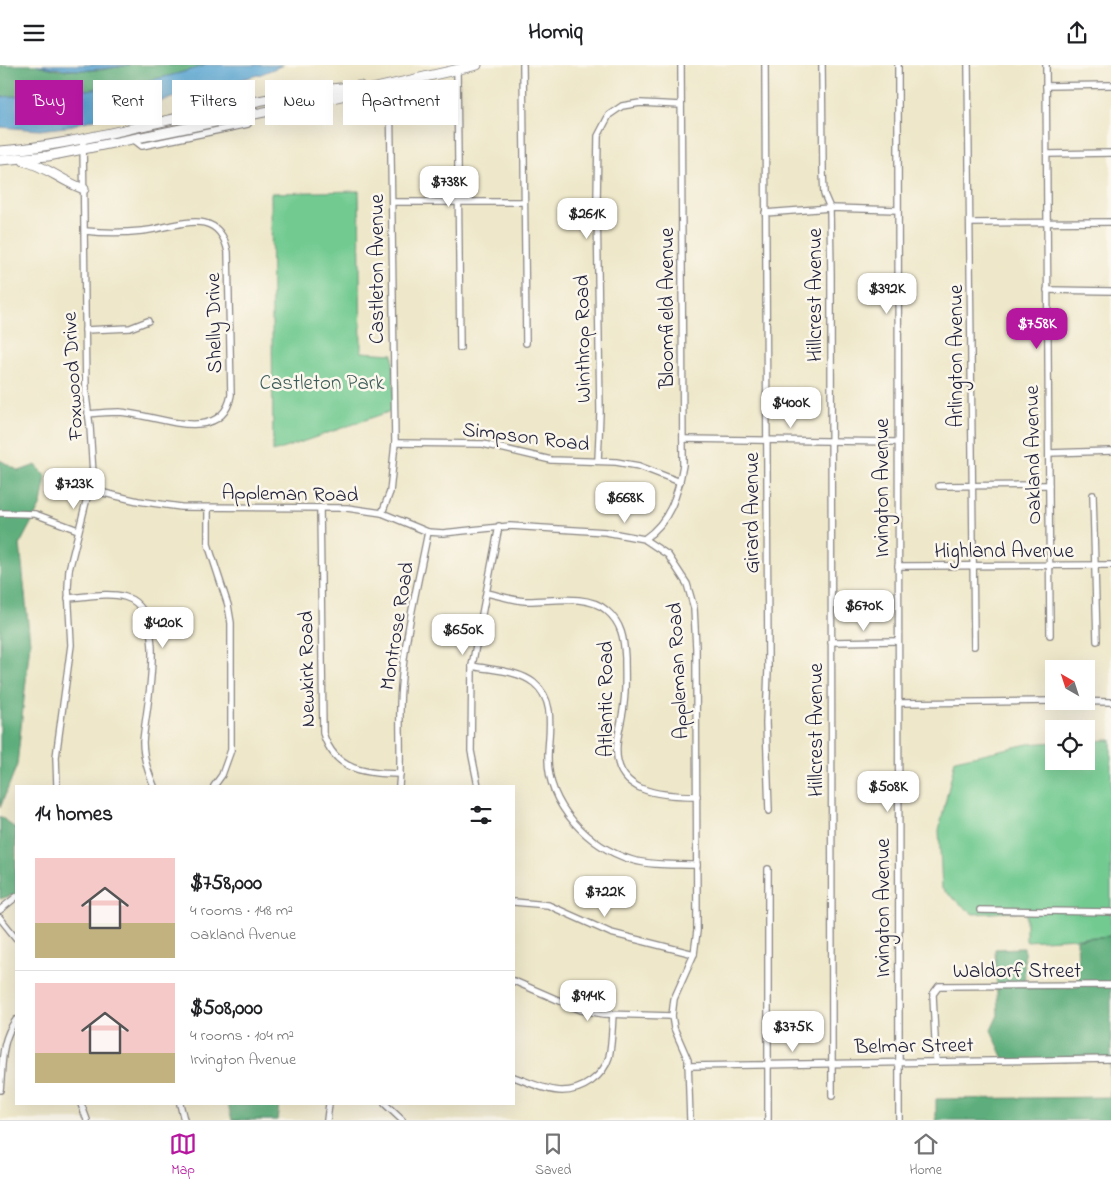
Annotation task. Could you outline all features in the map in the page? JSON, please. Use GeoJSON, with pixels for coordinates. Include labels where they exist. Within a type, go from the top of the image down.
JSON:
{"type":"FeatureCollection","features":[{"type":"Feature","properties":{"kind":"main road"},"geometry":{"type":"LineString","coordinates":[[408,80],[477,65]]}},
{"type":"Feature","properties":{"kind":"main road"},"geometry":{"type":"LineString","coordinates":[[255,102],[343,88]]}},
{"type":"Feature","properties":{"kind":"main road"},"geometry":{"type":"LineString","coordinates":[[255,113],[343,94]]}},
{"type":"Feature","properties":{"kind":"main road"},"geometry":{"type":"LineString","coordinates":[[0,151],[83,139],[172,120]]}},
{"type":"Feature","properties":{"kind":"main road"},"geometry":{"type":"LineString","coordinates":[[0,160],[16,160],[84,149],[200,125]]}},
{"type":"Feature","properties":{"kind":"main road"},"geometry":{"type":"LineString","coordinates":[[16,160],[43,168],[73,186],[84,189]]}},
{"type":"Feature","properties":{"kind":"street"},"geometry":{"type":"LineString","coordinates":[[523,65],[526,343]]}},
{"type":"Feature","properties":{"kind":"street","name":"Bloomfield Avenue"},"geometry":{"type":"LineString","coordinates":[[644,539],[654,533],[663,522],[677,496],[680,482],[683,439],[681,65]]}},
{"type":"Feature","properties":{"kind":"street","name":"Girard Avenue"},"geometry":{"type":"LineString","coordinates":[[765,65],[764,213],[768,669],[766,723],[769,811]]}},
{"type":"Feature","properties":{"kind":"street","name":"Hillcrest Avenue"},"geometry":{"type":"LineString","coordinates":[[822,65],[824,194],[830,208],[832,1095]]}},
{"type":"Feature","properties":{"kind":"street","name":"Irvington Avenue"},"geometry":{"type":"LineString","coordinates":[[898,65],[897,641],[899,1120]]}},
{"type":"Feature","properties":{"kind":"street","name":"Arlington Avenue"},"geometry":{"type":"LineString","coordinates":[[968,65],[974,646]]}},
{"type":"Feature","properties":{"kind":"street","name":"Oakland Avenue"},"geometry":{"type":"LineString","coordinates":[[1046,65],[1050,635]]}},
{"type":"Feature","properties":{"kind":"street"},"geometry":{"type":"LineString","coordinates":[[457,69],[460,347]]}},
{"type":"Feature","properties":{"kind":"street"},"geometry":{"type":"LineString","coordinates":[[1046,86],[1111,85]]}},
{"type":"Feature","properties":{"kind":"street","name":"Winthrop Road"},"geometry":{"type":"LineString","coordinates":[[598,461],[600,412],[596,202],[598,136],[609,115],[622,105],[640,103],[681,105]]}},
{"type":"Feature","properties":{"kind":"street"},"geometry":{"type":"LineString","coordinates":[[133,139],[142,146],[248,125]]}},
{"type":"Feature","properties":{"kind":"street","name":"Castleton Avenue"},"geometry":{"type":"LineString","coordinates":[[382,513],[390,492],[395,443],[391,125]]}},
{"type":"Feature","properties":{"kind":"street","name":"Foxwood Drive"},"geometry":{"type":"LineString","coordinates":[[57,785],[56,757],[71,645],[68,599],[69,570],[78,530],[91,489],[94,464],[86,395],[83,139]]}},
{"type":"Feature","properties":{"kind":"street"},"geometry":{"type":"LineString","coordinates":[[1047,153],[1111,153]]}},
{"type":"Feature","properties":{"kind":"street"},"geometry":{"type":"LineString","coordinates":[[392,202],[524,202]]}},
{"type":"Feature","properties":{"kind":"street"},"geometry":{"type":"LineString","coordinates":[[764,213],[830,208],[898,210]]}},
{"type":"Feature","properties":{"kind":"street","name":"Shelly Drive"},"geometry":{"type":"LineString","coordinates":[[85,231],[104,233],[144,231],[197,221],[213,226],[223,239],[228,252],[230,385],[227,409],[220,417],[208,424],[191,424],[120,412],[88,414]]}},
{"type":"Feature","properties":{"kind":"street"},"geometry":{"type":"LineString","coordinates":[[970,223],[1111,222]]}},
{"type":"Feature","properties":{"kind":"street"},"geometry":{"type":"LineString","coordinates":[[1047,290],[1111,291]]}},
{"type":"Feature","properties":{"kind":"street"},"geometry":{"type":"LineString","coordinates":[[85,330],[130,328],[148,321]]}},
{"type":"Feature","properties":{"kind":"street"},"geometry":{"type":"LineString","coordinates":[[683,439],[897,442]]}},
{"type":"Feature","properties":{"kind":"street","name":"Simpson Road"},"geometry":{"type":"LineString","coordinates":[[395,443],[483,444],[551,460],[598,461],[639,466],[680,482]]}},
{"type":"Feature","properties":{"kind":"street"},"geometry":{"type":"LineString","coordinates":[[1049,453],[1111,451]]}},
{"type":"Feature","properties":{"kind":"street"},"geometry":{"type":"LineString","coordinates":[[940,486],[1049,485]]}},
{"type":"Feature","properties":{"kind":"street","name":"Appleman Road"},"geometry":{"type":"LineString","coordinates":[[91,489],[138,501],[208,508],[347,508],[382,513],[428,532],[443,533],[499,527],[606,532],[644,539],[668,555],[679,569],[687,584],[694,608],[697,796],[697,931],[694,954],[674,999],[672,1015]]}},
{"type":"Feature","properties":{"kind":"street"},"geometry":{"type":"LineString","coordinates":[[1093,495],[1097,641]]}},
{"type":"Feature","properties":{"kind":"street"},"geometry":{"type":"LineString","coordinates":[[208,508],[208,544],[232,623],[231,750],[214,785]]}},
{"type":"Feature","properties":{"kind":"street","name":"Newkirk Road"},"geometry":{"type":"LineString","coordinates":[[320,508],[323,733],[329,746],[348,767],[369,773],[400,774]]}},
{"type":"Feature","properties":{"kind":"street"},"geometry":{"type":"LineString","coordinates":[[0,513],[35,513],[78,530]]}},
{"type":"Feature","properties":{"kind":"street"},"geometry":{"type":"LineString","coordinates":[[478,785],[470,751],[472,666],[488,593],[499,527]]}},
{"type":"Feature","properties":{"kind":"street","name":"Montrose Road"},"geometry":{"type":"LineString","coordinates":[[399,785],[401,688],[405,647],[428,532]]}},
{"type":"Feature","properties":{"kind":"street","name":"Highland Avenue"},"geometry":{"type":"LineString","coordinates":[[898,566],[1111,565]]}},
{"type":"Feature","properties":{"kind":"street","name":"Atlantic Road"},"geometry":{"type":"LineString","coordinates":[[488,593],[526,601],[586,601],[607,610],[622,630],[624,642],[624,703],[617,744],[620,764],[627,777],[643,791],[665,796],[697,796]]}},
{"type":"Feature","properties":{"kind":"street"},"geometry":{"type":"LineString","coordinates":[[68,599],[111,595],[125,597],[132,600],[148,622],[153,650],[143,743],[145,761],[154,785]]}},
{"type":"Feature","properties":{"kind":"street"},"geometry":{"type":"LineString","coordinates":[[831,642],[897,641]]}},
{"type":"Feature","properties":{"kind":"street"},"geometry":{"type":"LineString","coordinates":[[472,666],[517,674],[531,681],[542,692],[550,711],[548,759],[556,795],[562,806],[586,833],[614,853],[633,860],[697,865]]}},
{"type":"Feature","properties":{"kind":"street"},"geometry":{"type":"LineString","coordinates":[[898,703],[1045,701]]}},
{"type":"Feature","properties":{"kind":"street"},"geometry":{"type":"LineString","coordinates":[[1095,702],[1111,702]]}},
{"type":"Feature","properties":{"kind":"street"},"geometry":{"type":"LineString","coordinates":[[768,869],[768,1120]]}},
{"type":"Feature","properties":{"kind":"street"},"geometry":{"type":"LineString","coordinates":[[0,911],[15,898]]}},
{"type":"Feature","properties":{"kind":"street"},"geometry":{"type":"LineString","coordinates":[[515,902],[548,905],[611,933],[694,954]]}},
{"type":"Feature","properties":{"kind":"street"},"geometry":{"type":"LineString","coordinates":[[980,911],[1111,912]]}},
{"type":"Feature","properties":{"kind":"street"},"geometry":{"type":"LineString","coordinates":[[0,918],[15,937]]}},
{"type":"Feature","properties":{"kind":"street"},"geometry":{"type":"LineString","coordinates":[[515,981],[581,1010],[613,1014],[672,1015],[674,1028],[682,1043],[688,1066],[690,1120]]}},
{"type":"Feature","properties":{"kind":"street","name":"Waldorf Street"},"geometry":{"type":"LineString","coordinates":[[936,1061],[933,994],[939,987],[1111,985]]}},
{"type":"Feature","properties":{"kind":"street"},"geometry":{"type":"LineString","coordinates":[[515,1077],[563,1091],[579,1088],[591,1082],[603,1069],[608,1059],[613,1014]]}},
{"type":"Feature","properties":{"kind":"street"},"geometry":{"type":"LineString","coordinates":[[0,1090],[5,1037],[15,1022]]}},
{"type":"Feature","properties":{"kind":"street","name":"Belmar Street"},"geometry":{"type":"LineString","coordinates":[[688,1066],[833,1062],[1111,1059]]}},
{"type":"Feature","properties":{"kind":"street"},"geometry":{"type":"LineString","coordinates":[[81,1105],[87,1120]]}},
{"type":"Feature","properties":{"kind":"street"},"geometry":{"type":"LineString","coordinates":[[180,1105],[184,1120]]}},
{"type":"Feature","properties":{"kind":"street"},"geometry":{"type":"LineString","coordinates":[[327,1120],[330,1105]]}},
{"type":"Feature","properties":{"kind":"street"},"geometry":{"type":"LineString","coordinates":[[386,1105],[402,1120]]}},
{"type":"Feature","properties":{"kind":"green space"},"geometry":{"type":"Polygon","coordinates":[[[0,65],[37,65],[58,70],[101,70],[129,65],[207,65],[152,80],[93,80],[93,89],[83,90],[83,80],[15,80],[15,96],[0,97],[0,65]]]}},
{"type":"Feature","properties":{"kind":"green space","name":"Castleton Park"},"geometry":{"type":"Polygon","coordinates":[[[359,191],[361,352],[393,354],[394,410],[273,452],[271,193],[359,191]]]}},
{"type":"Feature","properties":{"kind":"green space"},"geometry":{"type":"Polygon","coordinates":[[[0,460],[19,471],[36,465],[46,477],[41,504],[20,544],[30,643],[17,765],[0,808],[0,460]]]}},
{"type":"Feature","properties":{"kind":"green space"},"geometry":{"type":"Polygon","coordinates":[[[1111,740],[1111,936],[1026,941],[1026,911],[973,914],[942,889],[939,830],[955,760],[1028,744],[1045,743],[1045,770],[1095,770],[1095,741],[1111,740]]]}},
{"type":"Feature","properties":{"kind":"green space"},"geometry":{"type":"Polygon","coordinates":[[[0,816],[15,828],[15,894],[0,899],[0,816]]]}},
{"type":"Feature","properties":{"kind":"green space"},"geometry":{"type":"Polygon","coordinates":[[[1111,936],[1111,1120],[936,1120],[936,1099],[1110,1097],[1110,1060],[1005,1061],[991,1030],[998,1015],[995,949],[1024,948],[1025,988],[1079,987],[1077,939],[1111,936]]]}},
{"type":"Feature","properties":{"kind":"green space"},"geometry":{"type":"Polygon","coordinates":[[[228,1105],[279,1105],[277,1120],[232,1120],[228,1105]]]}},
{"type":"Feature","properties":{"kind":"water"},"geometry":{"type":"Polygon","coordinates":[[[37,65],[129,65],[83,70],[37,65]]]}},
{"type":"Feature","properties":{"kind":"water"},"geometry":{"type":"Polygon","coordinates":[[[207,65],[283,65],[239,80],[172,80],[172,98],[162,101],[162,80],[152,80],[207,65]]]}},
{"type":"Feature","properties":{"kind":"water"},"geometry":{"type":"Polygon","coordinates":[[[93,89],[93,119],[83,122],[83,90],[93,89]]]}},
{"type":"Feature","properties":{"kind":"water"},"geometry":{"type":"Polygon","coordinates":[[[15,96],[15,125],[72,125],[40,130],[0,127],[0,97],[15,96]]]}}]}
